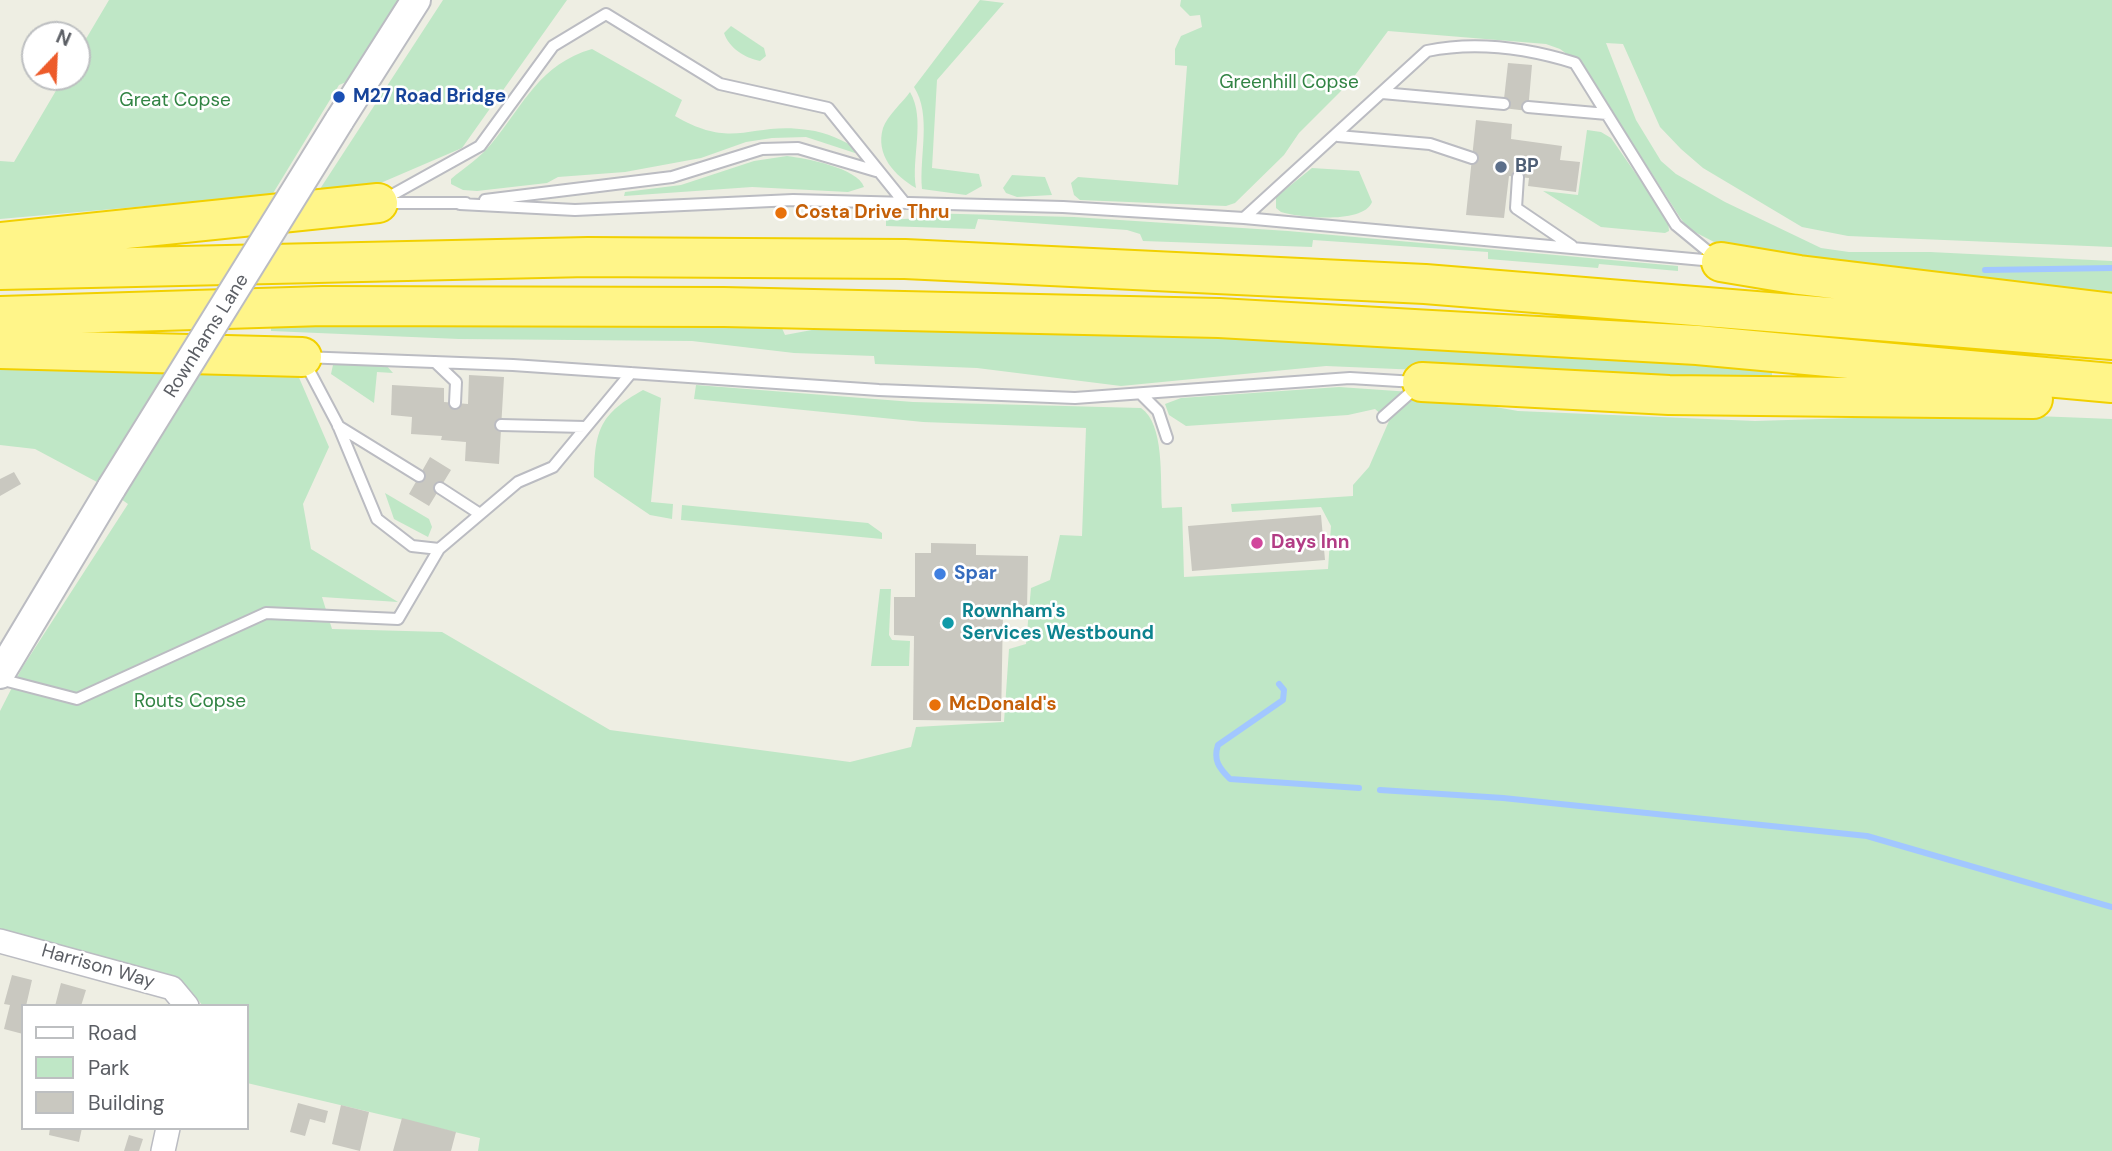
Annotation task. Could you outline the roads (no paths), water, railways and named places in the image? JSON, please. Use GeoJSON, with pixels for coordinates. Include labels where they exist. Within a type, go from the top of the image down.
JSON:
{"type":"FeatureCollection","features":[{"type":"Feature","properties":{"kind":"highway"},"geometry":{"type":"LineString","coordinates":[[0,242],[377,203]]}},
{"type":"Feature","properties":{"kind":"highway"},"geometry":{"type":"LineString","coordinates":[[0,270],[588,257],[905,260],[1425,284],[2112,340]]}},
{"type":"Feature","properties":{"kind":"highway"},"geometry":{"type":"LineString","coordinates":[[1720,262],[1799,275],[2112,313]]}},
{"type":"Feature","properties":{"kind":"highway"},"geometry":{"type":"LineString","coordinates":[[0,316],[379,306],[724,307],[1219,318],[1697,345],[2112,383]]}},
{"type":"Feature","properties":{"kind":"highway"},"geometry":{"type":"LineString","coordinates":[[0,349],[302,357]]}},
{"type":"Feature","properties":{"kind":"highway"},"geometry":{"type":"LineString","coordinates":[[1422,382],[1669,395],[2112,398]]}},
{"type":"Feature","properties":{"kind":"street","name":"Rownhams Lane"},"geometry":{"type":"LineString","coordinates":[[0,674],[112,486],[416,0]]}},
{"type":"Feature","properties":{"kind":"street","name":"Harrison Way"},"geometry":{"type":"LineString","coordinates":[[0,941],[172,988],[185,1004]]}},
{"type":"Feature","properties":{"kind":"street"},"geometry":{"type":"LineString","coordinates":[[163,1151],[168,1130]]}},
{"type":"Feature","properties":{"kind":"lane"},"geometry":{"type":"LineString","coordinates":[[377,203],[480,146],[553,46],[606,14],[720,84],[828,108],[870,157],[876,171],[903,201]]}},
{"type":"Feature","properties":{"kind":"lane"},"geometry":{"type":"LineString","coordinates":[[1244,218],[1338,136],[1427,51],[1452,46],[1535,50],[1575,63],[1676,225],[1720,262]]}},
{"type":"Feature","properties":{"kind":"lane"},"geometry":{"type":"LineString","coordinates":[[1382,93],[1504,104]]}},
{"type":"Feature","properties":{"kind":"lane"},"geometry":{"type":"LineString","coordinates":[[1528,107],[1607,114]]}},
{"type":"Feature","properties":{"kind":"lane"},"geometry":{"type":"LineString","coordinates":[[1338,136],[1430,144],[1472,158]]}},
{"type":"Feature","properties":{"kind":"lane"},"geometry":{"type":"LineString","coordinates":[[460,204],[672,177],[762,149],[798,148],[876,171]]}},
{"type":"Feature","properties":{"kind":"lane"},"geometry":{"type":"LineString","coordinates":[[1518,177],[1516,208],[1574,247]]}},
{"type":"Feature","properties":{"kind":"lane"},"geometry":{"type":"LineString","coordinates":[[377,203],[575,210],[793,200],[903,201],[1244,218],[1720,262]]}},
{"type":"Feature","properties":{"kind":"lane"},"geometry":{"type":"LineString","coordinates":[[302,357],[1075,398],[1350,378],[1422,382]]}},
{"type":"Feature","properties":{"kind":"lane"},"geometry":{"type":"LineString","coordinates":[[302,357],[338,425],[377,519],[412,546],[439,549]]}},
{"type":"Feature","properties":{"kind":"lane"},"geometry":{"type":"LineString","coordinates":[[435,362],[456,382],[455,403]]}},
{"type":"Feature","properties":{"kind":"lane"},"geometry":{"type":"LineString","coordinates":[[0,679],[77,699],[266,613],[398,619],[439,549],[518,482],[553,467],[631,373]]}},
{"type":"Feature","properties":{"kind":"lane"},"geometry":{"type":"LineString","coordinates":[[1383,417],[1422,382]]}},
{"type":"Feature","properties":{"kind":"lane"},"geometry":{"type":"LineString","coordinates":[[1142,394],[1158,411],[1167,438]]}},
{"type":"Feature","properties":{"kind":"lane"},"geometry":{"type":"LineString","coordinates":[[338,425],[419,476]]}},
{"type":"Feature","properties":{"kind":"lane"},"geometry":{"type":"LineString","coordinates":[[501,425],[585,427]]}},
{"type":"Feature","properties":{"kind":"lane"},"geometry":{"type":"LineString","coordinates":[[440,488],[480,514]]}},
{"type":"Feature","properties":{"kind":"waterway"},"geometry":{"type":"LineString","coordinates":[[1985,270],[2112,268]]}},
{"type":"Feature","properties":{"kind":"waterway"},"geometry":{"type":"LineString","coordinates":[[1279,684],[1284,690],[1283,700],[1218,745],[1217,759],[1223,771],[1230,779],[1359,788]]}},
{"type":"Feature","properties":{"kind":"waterway"},"geometry":{"type":"LineString","coordinates":[[1380,790],[1503,798],[1867,836],[2112,907]]}},
{"type":"Feature","properties":{"kind":"place","name":"M27 Road Bridge"},"geometry":{"type":"Point","coordinates":[339,97]}},
{"type":"Feature","properties":{"kind":"place","name":"BP"},"geometry":{"type":"Point","coordinates":[1501,167]}},
{"type":"Feature","properties":{"kind":"place","name":"Costa Drive Thru"},"geometry":{"type":"Point","coordinates":[781,213]}},
{"type":"Feature","properties":{"kind":"place","name":"Days Inn"},"geometry":{"type":"Point","coordinates":[1257,543]}},
{"type":"Feature","properties":{"kind":"place","name":"Spar"},"geometry":{"type":"Point","coordinates":[940,574]}},
{"type":"Feature","properties":{"kind":"place","name":"Rownham's Services Westbound"},"geometry":{"type":"Point","coordinates":[948,623]}},
{"type":"Feature","properties":{"kind":"place","name":"McDonald's"},"geometry":{"type":"Point","coordinates":[935,705]}},
{"type":"Feature","properties":{"kind":"park label","name":"Greenhill Copse"},"geometry":{"type":"Point","coordinates":[1289,83]}},
{"type":"Feature","properties":{"kind":"park label","name":"Great Copse"},"geometry":{"type":"Point","coordinates":[175,101]}},
{"type":"Feature","properties":{"kind":"park label","name":"Routs Copse"},"geometry":{"type":"Point","coordinates":[190,702]}}]}
